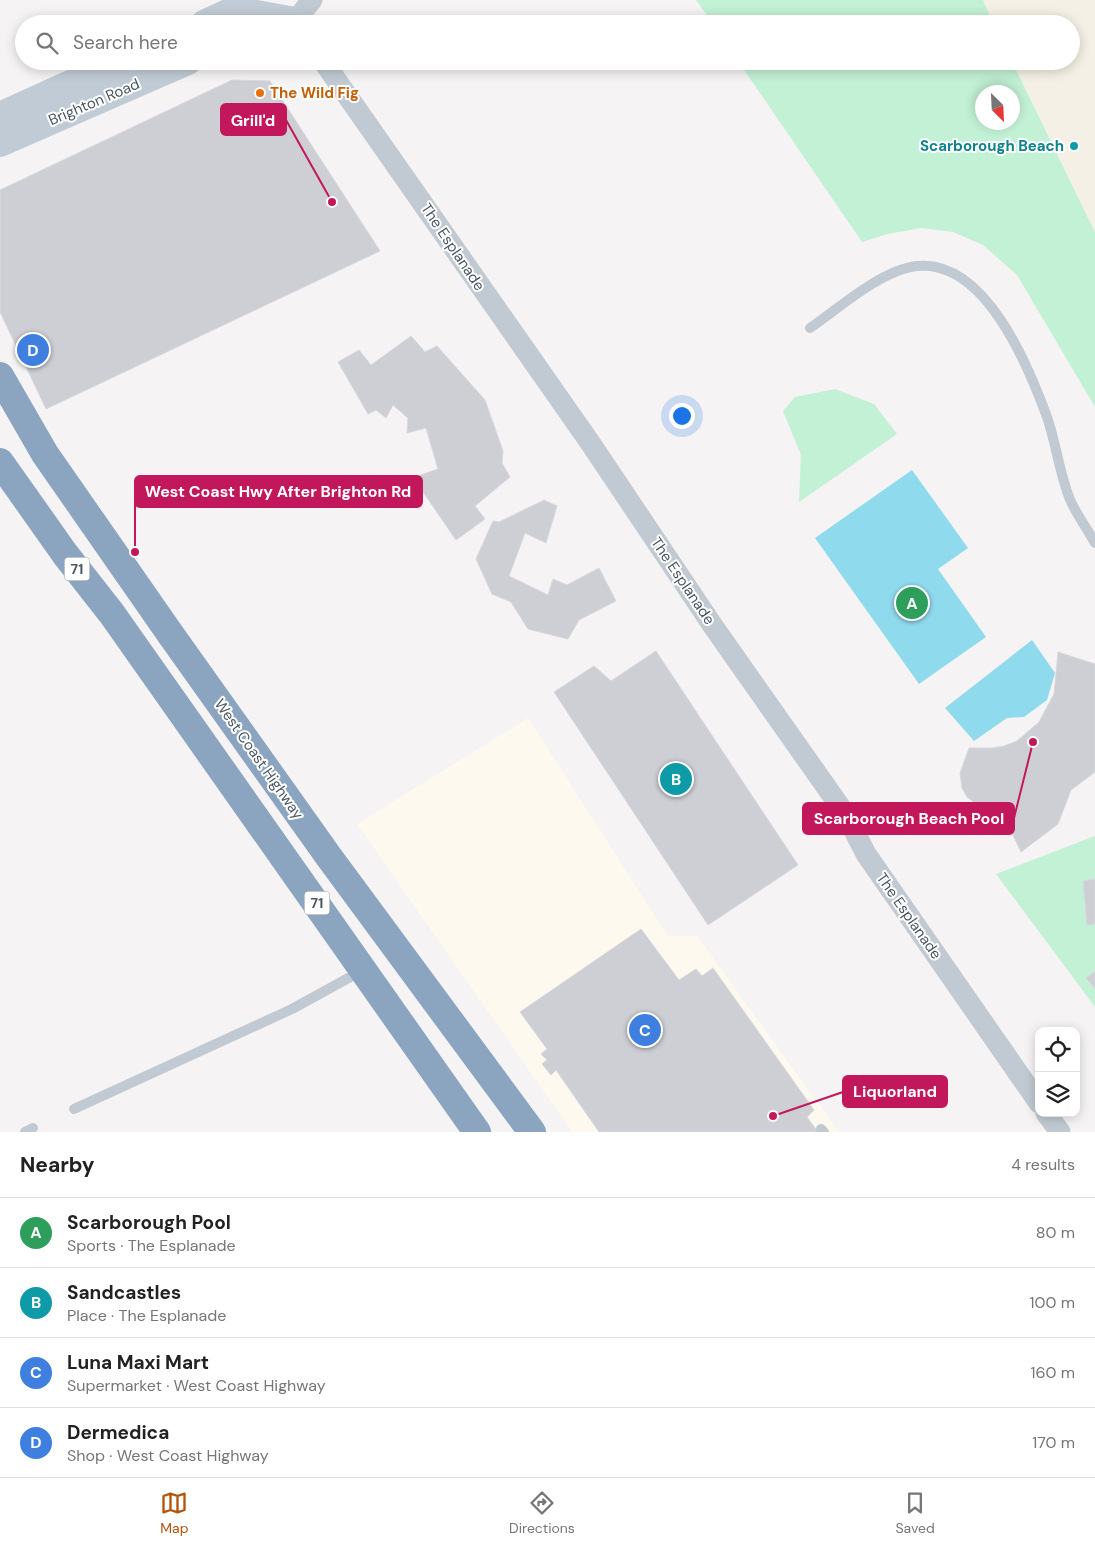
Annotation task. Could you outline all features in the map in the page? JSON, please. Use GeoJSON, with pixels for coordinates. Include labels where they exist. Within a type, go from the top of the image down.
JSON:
{"type":"FeatureCollection","features":[{"type":"Feature","properties":{"kind":"highway","name":"West Coast Highway"},"geometry":{"type":"LineString","coordinates":[[0,376],[45,454],[166,628],[328,856],[532,1132]]}},
{"type":"Feature","properties":{"kind":"highway","name":"71"},"geometry":{"type":"LineString","coordinates":[[0,462],[65,554],[112,614],[364,969],[477,1132]]}},
{"type":"Feature","properties":{"kind":"street"},"geometry":{"type":"LineString","coordinates":[[300,15],[312,0]]}},
{"type":"Feature","properties":{"kind":"street"},"geometry":{"type":"LineString","coordinates":[[223,15],[234,10],[257,15]]}},
{"type":"Feature","properties":{"kind":"street","name":"Brighton Road"},"geometry":{"type":"LineString","coordinates":[[0,116],[101,70]]}},
{"type":"Feature","properties":{"kind":"street","name":"Brighton Road"},"geometry":{"type":"LineString","coordinates":[[0,143],[167,70]]}},
{"type":"Feature","properties":{"kind":"street","name":"The Esplanade"},"geometry":{"type":"LineString","coordinates":[[329,70],[596,452],[818,778],[846,815],[866,854],[1035,1097]]}},
{"type":"Feature","properties":{"kind":"street"},"geometry":{"type":"LineString","coordinates":[[1049,1117],[1060,1132]]}},
{"type":"Feature","properties":{"kind":"lane"},"geometry":{"type":"LineString","coordinates":[[810,328],[887,276],[917,266],[942,269],[956,274],[984,296],[1006,328],[1048,418],[1070,498],[1095,543]]}},
{"type":"Feature","properties":{"kind":"lane"},"geometry":{"type":"LineString","coordinates":[[74,1109],[292,1009],[364,969]]}},
{"type":"Feature","properties":{"kind":"shaded area"},"geometry":{"type":"Polygon","coordinates":[[[528,718],[668,936],[697,936],[839,1132],[572,1132],[357,824],[528,718]]]}},
{"type":"Feature","properties":{"kind":"green space"},"geometry":{"type":"Polygon","coordinates":[[[696,0],[983,0],[990,15],[707,15],[696,0]]]}},
{"type":"Feature","properties":{"kind":"green space"},"geometry":{"type":"Polygon","coordinates":[[[744,70],[1016,70],[1095,232],[1095,407],[1017,275],[983,245],[953,232],[922,228],[887,234],[862,242],[744,70]]]}},
{"type":"Feature","properties":{"kind":"green space"},"geometry":{"type":"Polygon","coordinates":[[[835,389],[874,404],[897,434],[799,502],[801,455],[783,411],[795,397],[835,389]]]}},
{"type":"Feature","properties":{"kind":"green space"},"geometry":{"type":"Polygon","coordinates":[[[1095,836],[1095,1007],[996,874],[1095,836]]]}},
{"type":"Feature","properties":{"kind":"sand","name":"Scarborough Beach"},"geometry":{"type":"Polygon","coordinates":[[[983,0],[1095,0],[1095,232],[1016,70],[1080,70],[1080,15],[990,15],[983,0]]]}},
{"type":"Feature","properties":{"kind":"water"},"geometry":{"type":"Polygon","coordinates":[[[912,470],[968,548],[938,569],[986,637],[919,684],[815,538],[912,470]]]}},
{"type":"Feature","properties":{"kind":"water"},"geometry":{"type":"Polygon","coordinates":[[[1032,640],[1055,673],[1047,700],[1024,717],[1007,718],[974,741],[945,708],[1032,640]]]}},
{"type":"Feature","properties":{"kind":"building"},"geometry":{"type":"Polygon","coordinates":[[[232,80],[270,81],[380,251],[46,409],[0,312],[0,190],[232,80]]]}},
{"type":"Feature","properties":{"kind":"building"},"geometry":{"type":"Polygon","coordinates":[[[411,336],[425,352],[437,346],[485,400],[503,451],[502,463],[510,477],[475,506],[485,519],[456,540],[423,492],[418,476],[438,469],[426,428],[407,433],[408,418],[393,405],[386,418],[376,410],[368,414],[338,362],[359,350],[371,365],[411,336]]]}},
{"type":"Feature","properties":{"kind":"building"},"geometry":{"type":"Polygon","coordinates":[[[544,500],[557,506],[546,543],[525,533],[509,576],[548,595],[553,579],[567,585],[599,568],[616,601],[579,620],[568,639],[528,629],[511,602],[492,594],[476,559],[493,521],[499,522],[544,500]]]}},
{"type":"Feature","properties":{"kind":"building"},"geometry":{"type":"Polygon","coordinates":[[[656,651],[798,865],[708,925],[554,692],[594,666],[611,681],[656,651]]]}},
{"type":"Feature","properties":{"kind":"building"},"geometry":{"type":"Polygon","coordinates":[[[1058,652],[1095,664],[1095,772],[1071,790],[1058,824],[1021,852],[1011,831],[998,818],[967,797],[962,788],[960,773],[969,748],[1004,746],[1017,741],[1039,722],[1054,694],[1058,652]]]}},
{"type":"Feature","properties":{"kind":"building"},"geometry":{"type":"Polygon","coordinates":[[[1095,879],[1095,924],[1087,925],[1083,881],[1095,879]]]}},
{"type":"Feature","properties":{"kind":"building"},"geometry":{"type":"Polygon","coordinates":[[[641,929],[679,980],[696,969],[702,976],[713,968],[814,1110],[807,1117],[818,1132],[599,1132],[556,1070],[551,1075],[542,1064],[547,1060],[541,1054],[547,1049],[520,1012],[641,929]]]}},
{"type":"Feature","properties":{"kind":"building"},"geometry":{"type":"Polygon","coordinates":[[[1095,971],[1095,989],[1086,978],[1095,971]]]}},
{"type":"Feature","properties":{"kind":"place","name":"The Wild Fig"},"geometry":{"type":"Point","coordinates":[260,93]}},
{"type":"Feature","properties":{"kind":"place","name":"Scarborough Beach"},"geometry":{"type":"Point","coordinates":[1074,146]}},
{"type":"Feature","properties":{"kind":"place","name":"Grill'd"},"geometry":{"type":"Point","coordinates":[332,202]}},
{"type":"Feature","properties":{"kind":"place","name":"Dermedica"},"geometry":{"type":"Point","coordinates":[33,350]}},
{"type":"Feature","properties":{"kind":"place","name":"West Coast Hwy After Brighton Rd"},"geometry":{"type":"Point","coordinates":[135,552]}},
{"type":"Feature","properties":{"kind":"place","name":"Scarborough Pool"},"geometry":{"type":"Point","coordinates":[912,603]}},
{"type":"Feature","properties":{"kind":"place","name":"Scarborough Beach Pool"},"geometry":{"type":"Point","coordinates":[1033,742]}},
{"type":"Feature","properties":{"kind":"place","name":"Sandcastles"},"geometry":{"type":"Point","coordinates":[676,779]}},
{"type":"Feature","properties":{"kind":"place","name":"Luna Maxi Mart"},"geometry":{"type":"Point","coordinates":[645,1030]}},
{"type":"Feature","properties":{"kind":"place","name":"Liquorland"},"geometry":{"type":"Point","coordinates":[773,1116]}}]}
